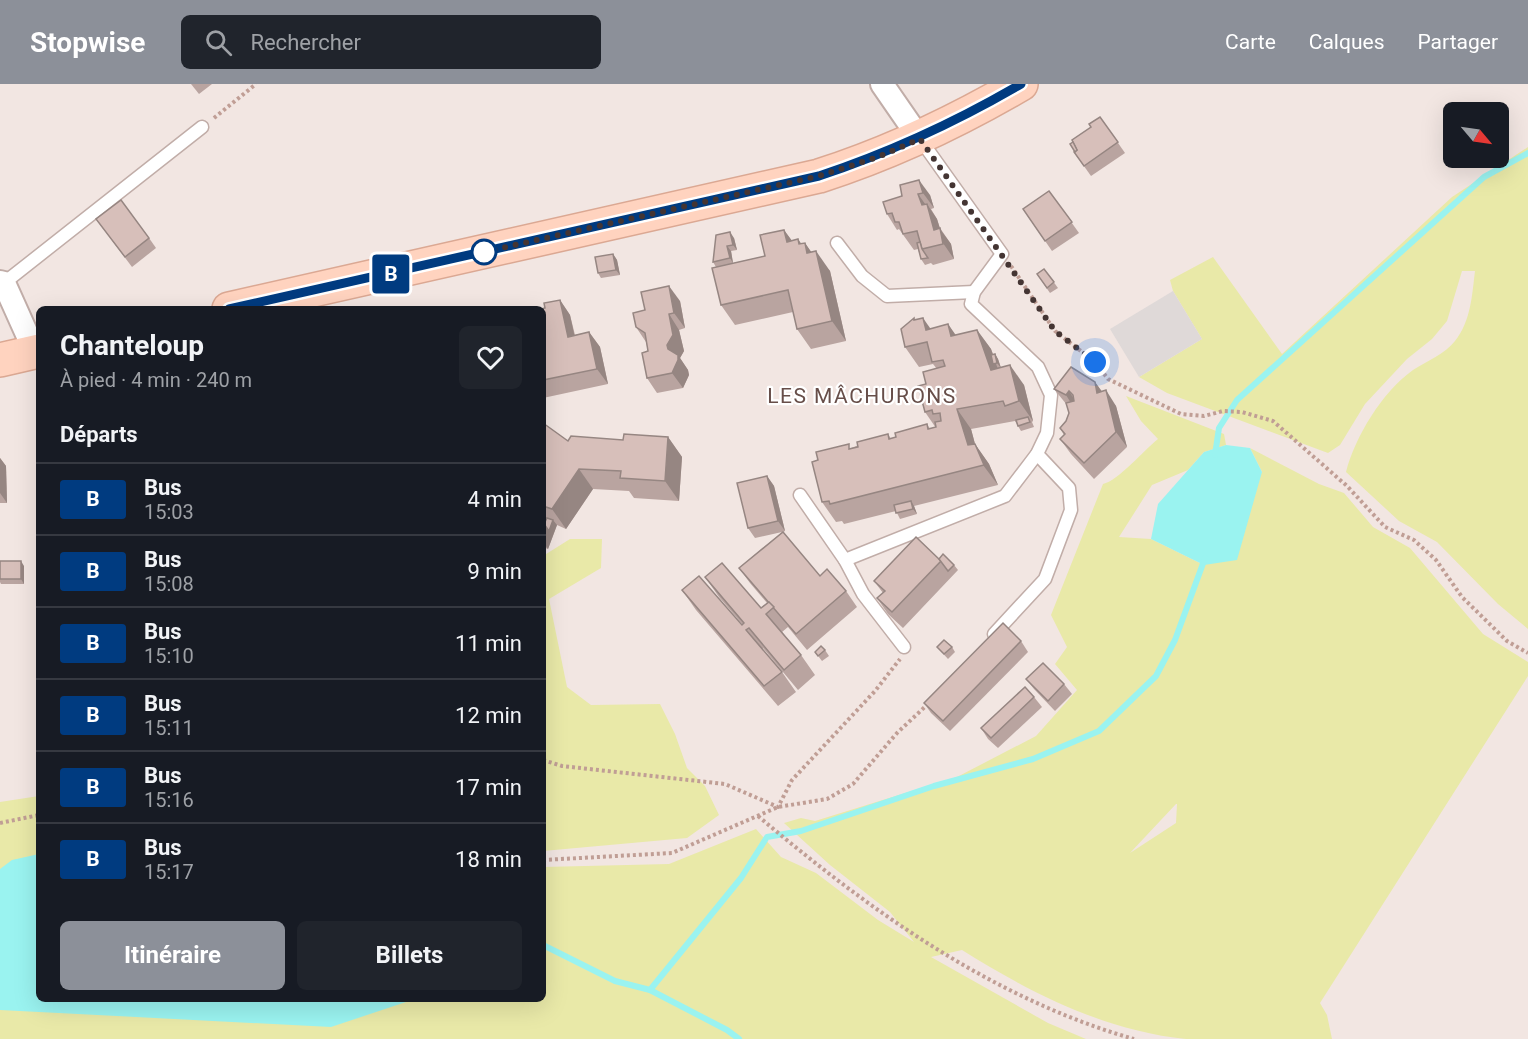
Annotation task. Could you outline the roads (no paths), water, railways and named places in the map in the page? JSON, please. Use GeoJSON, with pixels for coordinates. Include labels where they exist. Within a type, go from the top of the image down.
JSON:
{"type":"FeatureCollection","features":[{"type":"Feature","properties":{"kind":"street"},"geometry":{"type":"LineString","coordinates":[[882,84],[920,139]]}},
{"type":"Feature","properties":{"kind":"street"},"geometry":{"type":"LineString","coordinates":[[242,306],[819,176],[878,157],[920,139],[1021,84]]}},
{"type":"Feature","properties":{"kind":"street"},"geometry":{"type":"LineString","coordinates":[[2,282],[36,350]]}},
{"type":"Feature","properties":{"kind":"street"},"geometry":{"type":"LineString","coordinates":[[0,360],[36,352]]}},
{"type":"Feature","properties":{"kind":"lane"},"geometry":{"type":"LineString","coordinates":[[2,282],[202,127]]}},
{"type":"Feature","properties":{"kind":"lane"},"geometry":{"type":"LineString","coordinates":[[845,560],[1005,496],[1037,454],[1047,433],[1051,394],[1038,367],[971,304],[974,292],[1002,254],[920,139]]}},
{"type":"Feature","properties":{"kind":"lane"},"geometry":{"type":"LineString","coordinates":[[837,243],[862,276],[887,296],[974,292]]}},
{"type":"Feature","properties":{"kind":"lane"},"geometry":{"type":"LineString","coordinates":[[982,647],[1045,579],[1071,510],[1069,488],[1037,454]]}},
{"type":"Feature","properties":{"kind":"lane"},"geometry":{"type":"LineString","coordinates":[[800,495],[845,560],[862,594],[904,647]]}},
{"type":"Feature","properties":{"kind":"water"},"geometry":{"type":"Polygon","coordinates":[[[1226,445],[1250,448],[1262,472],[1237,560],[1204,565],[1151,539],[1158,504],[1204,452],[1226,445]]]}},
{"type":"Feature","properties":{"kind":"water"},"geometry":{"type":"Polygon","coordinates":[[[36,855],[36,1002],[406,1002],[331,1027],[0,1010],[0,869],[12,860],[36,855]]]}},
{"type":"Feature","properties":{"kind":"waterway"},"geometry":{"type":"LineString","coordinates":[[1215,455],[1219,428],[1237,400],[1484,177],[1528,153]]}},
{"type":"Feature","properties":{"kind":"waterway"},"geometry":{"type":"LineString","coordinates":[[650,990],[741,878],[767,837],[801,831],[934,786],[1033,759],[1099,731],[1156,676],[1175,640],[1205,558]]}},
{"type":"Feature","properties":{"kind":"waterway"},"geometry":{"type":"LineString","coordinates":[[546,946],[615,981],[650,990],[727,1030],[739,1039]]}},
{"type":"Feature","properties":{"kind":"district","name":"LES MÂCHURONS"},"geometry":{"type":"Point","coordinates":[862,396]}}]}
